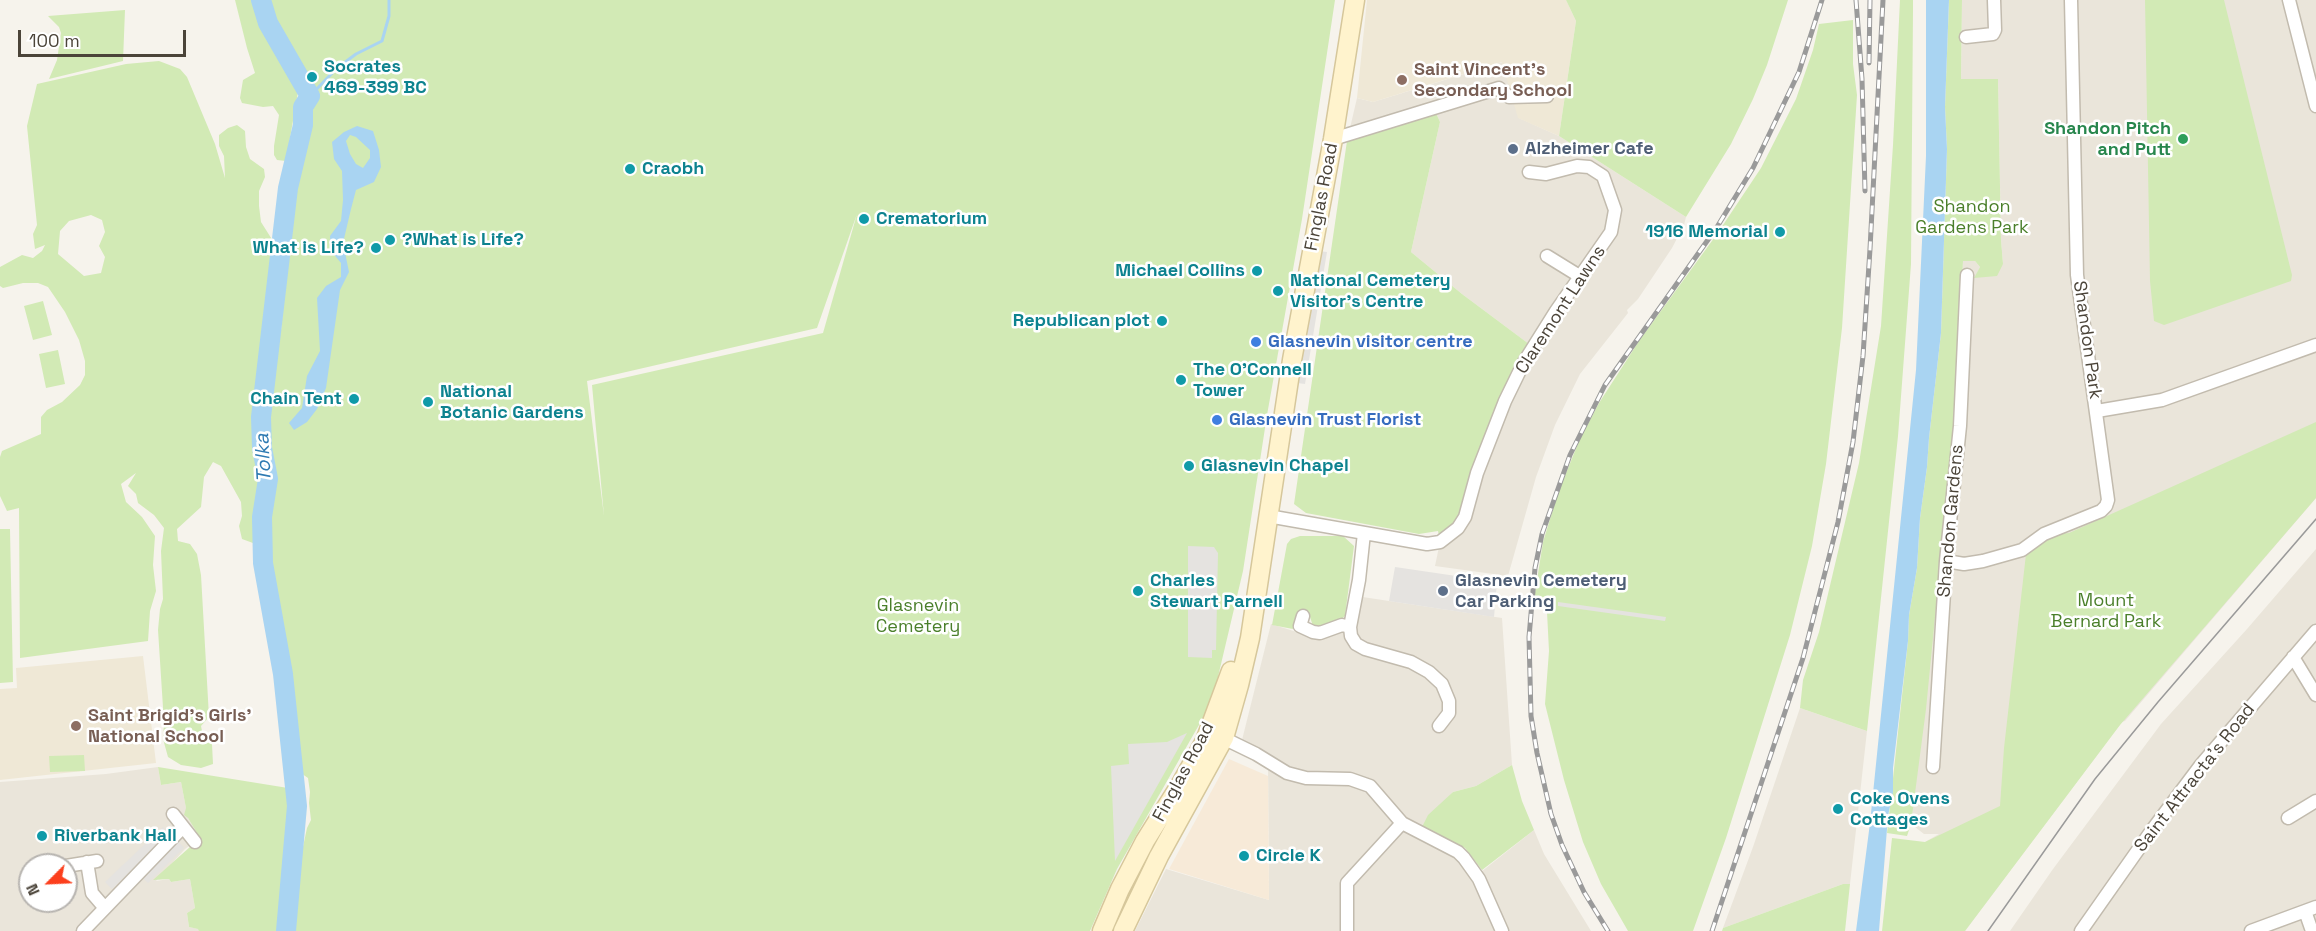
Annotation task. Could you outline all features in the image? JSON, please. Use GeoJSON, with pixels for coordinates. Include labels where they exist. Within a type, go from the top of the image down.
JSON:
{"type":"FeatureCollection","features":[{"type":"Feature","properties":{"kind":"main road","name":"Finglas Road"},"geometry":{"type":"LineString","coordinates":[[1124,931],[1216,734],[1250,638],[1292,360],[1333,139],[1355,0]]}},
{"type":"Feature","properties":{"kind":"main road","name":"Finglas Road"},"geometry":{"type":"LineString","coordinates":[[1102,931],[1145,841],[1182,783],[1205,741],[1216,734]]}},
{"type":"Feature","properties":{"kind":"street"},"geometry":{"type":"LineString","coordinates":[[1966,37],[1993,34],[1995,30],[1994,0]]}},
{"type":"Feature","properties":{"kind":"street","name":"Shandon Park"},"geometry":{"type":"LineString","coordinates":[[1947,561],[1964,564],[2022,550],[2044,534],[2106,506],[2108,500],[2077,274],[2071,0]]}},
{"type":"Feature","properties":{"kind":"street"},"geometry":{"type":"LineString","coordinates":[[2289,0],[2316,106]]}},
{"type":"Feature","properties":{"kind":"street"},"geometry":{"type":"LineString","coordinates":[[1333,139],[1499,88],[1509,97],[1547,96]]}},
{"type":"Feature","properties":{"kind":"street","name":"Claremont Lawns"},"geometry":{"type":"LineString","coordinates":[[1268,516],[1427,544],[1440,542],[1458,528],[1465,517],[1477,473],[1504,401],[1533,347],[1611,232],[1615,210],[1603,176],[1589,166],[1577,166],[1546,174],[1529,172]]}},
{"type":"Feature","properties":{"kind":"street"},"geometry":{"type":"LineString","coordinates":[[1547,256],[1581,277]]}},
{"type":"Feature","properties":{"kind":"street","name":"Shandon Gardens"},"geometry":{"type":"LineString","coordinates":[[1933,767],[1947,561],[1960,426],[1967,275]]}},
{"type":"Feature","properties":{"kind":"street"},"geometry":{"type":"LineString","coordinates":[[2097,411],[2162,400],[2316,345]]}},
{"type":"Feature","properties":{"kind":"street"},"geometry":{"type":"LineString","coordinates":[[1364,533],[1359,580],[1350,627],[1351,636],[1356,644],[1365,649],[1411,662],[1429,672],[1442,684],[1449,701],[1449,713],[1439,726]]}},
{"type":"Feature","properties":{"kind":"street"},"geometry":{"type":"LineString","coordinates":[[1304,616],[1300,626],[1313,632],[1320,633],[1342,625],[1350,627]]}},
{"type":"Feature","properties":{"kind":"street","name":"Saint Attracta's Road"},"geometry":{"type":"LineString","coordinates":[[2081,931],[2151,830],[2200,766],[2316,631]]}},
{"type":"Feature","properties":{"kind":"street"},"geometry":{"type":"LineString","coordinates":[[2293,657],[2316,695]]}},
{"type":"Feature","properties":{"kind":"street"},"geometry":{"type":"LineString","coordinates":[[1216,734],[1287,773],[1306,778],[1350,779],[1370,786],[1402,823],[1458,852],[1464,858],[1479,879],[1502,931]]}},
{"type":"Feature","properties":{"kind":"street"},"geometry":{"type":"LineString","coordinates":[[2288,818],[2316,801]]}},
{"type":"Feature","properties":{"kind":"street"},"geometry":{"type":"LineString","coordinates":[[173,814],[195,842]]}},
{"type":"Feature","properties":{"kind":"street"},"geometry":{"type":"LineString","coordinates":[[1347,931],[1347,883],[1402,823]]}},
{"type":"Feature","properties":{"kind":"street"},"geometry":{"type":"LineString","coordinates":[[83,931],[183,827]]}},
{"type":"Feature","properties":{"kind":"street"},"geometry":{"type":"LineString","coordinates":[[78,864],[92,861],[92,893],[104,907]]}},
{"type":"Feature","properties":{"kind":"street"},"geometry":{"type":"LineString","coordinates":[[2251,931],[2311,909],[2312,931]]}},
{"type":"Feature","properties":{"kind":"shaded area","name":"Saint Vincent's Secondary School"},"geometry":{"type":"Polygon","coordinates":[[[1367,0],[1566,0],[1576,21],[1559,136],[1518,118],[1502,62],[1373,102],[1357,98],[1367,0]]]}},
{"type":"Feature","properties":{"kind":"shaded area"},"geometry":{"type":"Polygon","coordinates":[[[1962,0],[2316,0],[2316,498],[2122,722],[1965,931],[1883,931],[1925,842],[1939,834],[1924,834],[1911,824],[1941,550],[1963,260],[1975,261],[1980,267],[1975,277],[2003,264],[1998,79],[1961,79],[1962,0]]]}},
{"type":"Feature","properties":{"kind":"shaded area"},"geometry":{"type":"Polygon","coordinates":[[[1503,62],[1519,118],[1559,136],[1686,217],[1672,248],[1638,299],[1627,310],[1628,313],[1580,374],[1555,425],[1536,477],[1508,576],[1435,566],[1440,542],[1533,347],[1462,294],[1411,252],[1440,122],[1436,113],[1347,141],[1357,98],[1373,102],[1503,62]]]}},
{"type":"Feature","properties":{"kind":"shaded area"},"geometry":{"type":"Polygon","coordinates":[[[1319,251],[1327,252],[1305,384],[1297,383],[1319,251]]]}},
{"type":"Feature","properties":{"kind":"shaded area"},"geometry":{"type":"Polygon","coordinates":[[[1188,546],[1214,547],[1218,553],[1216,650],[1212,650],[1212,658],[1188,657],[1188,546]]]}},
{"type":"Feature","properties":{"kind":"shaded area"},"geometry":{"type":"Polygon","coordinates":[[[2316,549],[2316,931],[2010,931],[2161,724],[2316,549]]]}},
{"type":"Feature","properties":{"kind":"shaded area","name":"Glasnevin Cemetery Car Parking"},"geometry":{"type":"Polygon","coordinates":[[[1395,567],[1497,582],[1494,617],[1389,601],[1395,567]]]}},
{"type":"Feature","properties":{"kind":"shaded area"},"geometry":{"type":"Polygon","coordinates":[[[1356,596],[1502,618],[1512,765],[1476,786],[1453,792],[1421,829],[1464,850],[1481,872],[1534,830],[1544,854],[1591,931],[1135,931],[1166,869],[1269,900],[1268,761],[1242,740],[1271,624],[1316,638],[1349,629],[1356,596]]]}},
{"type":"Feature","properties":{"kind":"shaded area"},"geometry":{"type":"Polygon","coordinates":[[[1558,602],[1666,617],[1665,621],[1558,606],[1558,602]]]}},
{"type":"Feature","properties":{"kind":"shaded area","name":"Saint Brigid's Girls' National School"},"geometry":{"type":"Polygon","coordinates":[[[143,656],[156,763],[0,780],[0,689],[17,688],[16,668],[143,656]]]}},
{"type":"Feature","properties":{"kind":"shaded area"},"geometry":{"type":"Polygon","coordinates":[[[1800,708],[1867,731],[1850,884],[1843,884],[1723,928],[1753,847],[1800,708]]]}},
{"type":"Feature","properties":{"kind":"shaded area"},"geometry":{"type":"Polygon","coordinates":[[[1187,733],[1115,861],[1111,766],[1129,764],[1128,744],[1167,742],[1187,733]]]}},
{"type":"Feature","properties":{"kind":"shaded area"},"geometry":{"type":"Polygon","coordinates":[[[1229,759],[1268,776],[1269,900],[1169,869],[1229,759]]]}},
{"type":"Feature","properties":{"kind":"shaded area"},"geometry":{"type":"Polygon","coordinates":[[[158,767],[161,785],[181,782],[188,818],[200,838],[185,849],[156,881],[169,879],[171,882],[190,879],[195,908],[187,913],[189,927],[199,929],[199,931],[0,931],[0,782],[106,774],[158,767]]]}},
{"type":"Feature","properties":{"kind":"shaded area"},"geometry":{"type":"Polygon","coordinates":[[[163,827],[169,833],[112,889],[105,882],[163,827]]]}},
{"type":"Feature","properties":{"kind":"shaded area"},"geometry":{"type":"Polygon","coordinates":[[[177,840],[184,848],[148,883],[141,876],[177,840]]]}},
{"type":"Feature","properties":{"kind":"green space"},"geometry":{"type":"Polygon","coordinates":[[[235,0],[253,0],[261,27],[298,92],[286,161],[277,160],[274,155],[279,115],[273,106],[263,107],[242,103],[240,98],[243,80],[255,73],[235,0]]]}},
{"type":"Feature","properties":{"kind":"green space","name":"Glasnevin Cemetery"},"geometry":{"type":"Polygon","coordinates":[[[268,0],[1335,0],[1302,219],[1267,415],[1243,571],[1217,681],[1208,709],[1117,869],[1090,931],[292,931],[294,889],[307,828],[311,820],[310,792],[308,778],[298,771],[292,683],[265,532],[276,475],[267,440],[269,418],[263,386],[276,355],[281,330],[294,191],[315,99],[274,21],[268,0]],[[857,214],[817,328],[587,381],[604,516],[592,385],[823,333],[857,214]]]}},
{"type":"Feature","properties":{"kind":"green space"},"geometry":{"type":"Polygon","coordinates":[[[1566,0],[1788,0],[1767,65],[1753,99],[1731,144],[1686,217],[1559,136],[1576,21],[1566,0]]]}},
{"type":"Feature","properties":{"kind":"green space"},"geometry":{"type":"Polygon","coordinates":[[[1900,0],[1913,0],[1911,264],[1898,436],[1867,731],[1800,708],[1803,680],[1819,632],[1859,463],[1881,326],[1900,0]]]}},
{"type":"Feature","properties":{"kind":"green space","name":"Shandon Gardens Park"},"geometry":{"type":"Polygon","coordinates":[[[1949,0],[1962,0],[1961,79],[1998,79],[2003,264],[1997,276],[1974,278],[1980,267],[1975,261],[1963,261],[1954,424],[1926,709],[1911,824],[1907,836],[1887,833],[1941,333],[1949,0]]]}},
{"type":"Feature","properties":{"kind":"green space","name":"Shandon Pitch and Putt"},"geometry":{"type":"Polygon","coordinates":[[[2145,0],[2224,0],[2292,275],[2291,281],[2164,325],[2154,321],[2150,281],[2145,0]]]}},
{"type":"Feature","properties":{"kind":"green space"},"geometry":{"type":"Polygon","coordinates":[[[125,10],[123,61],[49,79],[57,60],[61,33],[59,27],[48,16],[125,10]]]}},
{"type":"Feature","properties":{"kind":"green space"},"geometry":{"type":"Polygon","coordinates":[[[1853,20],[1853,64],[1857,95],[1842,328],[1826,464],[1812,546],[1790,635],[1726,838],[1693,931],[1628,931],[1601,884],[1583,842],[1564,780],[1545,704],[1549,651],[1547,612],[1549,602],[1534,599],[1543,542],[1558,493],[1579,441],[1599,403],[1639,341],[1717,234],[1761,168],[1796,99],[1813,50],[1819,24],[1853,20]]]}},
{"type":"Feature","properties":{"kind":"green space"},"geometry":{"type":"Polygon","coordinates":[[[159,61],[180,69],[187,77],[215,144],[225,178],[224,156],[219,146],[219,135],[237,125],[245,131],[246,147],[250,159],[264,169],[265,177],[259,191],[261,222],[273,241],[257,396],[254,443],[259,493],[253,523],[253,543],[242,539],[239,526],[242,516],[241,502],[221,466],[213,462],[204,477],[201,507],[177,529],[178,541],[190,544],[197,554],[201,575],[209,717],[201,726],[204,741],[212,744],[213,764],[201,768],[181,765],[168,757],[163,739],[158,630],[163,599],[161,551],[164,528],[154,515],[138,503],[136,494],[128,486],[136,473],[121,484],[126,502],[142,517],[155,536],[153,565],[156,591],[150,611],[148,641],[20,658],[19,508],[7,511],[0,496],[2,451],[41,434],[41,417],[80,385],[85,375],[85,361],[79,340],[65,312],[48,287],[38,283],[23,283],[3,288],[0,286],[0,267],[22,255],[33,258],[42,251],[45,245],[35,249],[33,234],[37,225],[27,126],[37,84],[126,64],[159,61]],[[91,215],[69,221],[60,231],[58,254],[84,276],[101,273],[105,257],[99,246],[105,232],[102,220],[91,215]]]}},
{"type":"Feature","properties":{"kind":"green space"},"geometry":{"type":"Polygon","coordinates":[[[1436,113],[1440,122],[1411,252],[1462,294],[1533,347],[1524,362],[1465,517],[1440,542],[1438,531],[1419,534],[1306,513],[1294,504],[1347,141],[1436,113]]]}},
{"type":"Feature","properties":{"kind":"green space"},"geometry":{"type":"Polygon","coordinates":[[[43,301],[52,335],[33,340],[24,306],[43,301]]]}},
{"type":"Feature","properties":{"kind":"green space"},"geometry":{"type":"Polygon","coordinates":[[[58,350],[65,384],[46,388],[39,354],[58,350]]]}},
{"type":"Feature","properties":{"kind":"green space","name":"Mount Bernard Park"},"geometry":{"type":"Polygon","coordinates":[[[2316,422],[2316,498],[2120,725],[1965,931],[1882,931],[1892,838],[1925,842],[2000,806],[2004,748],[2026,554],[2035,545],[2058,534],[2069,533],[2316,422]]]}},
{"type":"Feature","properties":{"kind":"green space"},"geometry":{"type":"Polygon","coordinates":[[[0,529],[10,529],[13,682],[0,683],[0,529]]]}},
{"type":"Feature","properties":{"kind":"green space"},"geometry":{"type":"Polygon","coordinates":[[[1300,536],[1343,536],[1354,546],[1345,616],[1339,621],[1319,628],[1313,626],[1310,617],[1298,614],[1293,629],[1272,625],[1287,544],[1291,539],[1300,536]]]}},
{"type":"Feature","properties":{"kind":"green space"},"geometry":{"type":"Polygon","coordinates":[[[84,755],[85,771],[50,772],[49,756],[84,755]]]}},
{"type":"Feature","properties":{"kind":"green space"},"geometry":{"type":"Polygon","coordinates":[[[1512,765],[1522,801],[1534,830],[1482,870],[1465,848],[1422,827],[1428,815],[1453,792],[1476,786],[1512,765]]]}},
{"type":"Feature","properties":{"kind":"green space"},"geometry":{"type":"Polygon","coordinates":[[[158,767],[288,788],[288,792],[293,793],[294,814],[285,931],[199,931],[189,927],[187,913],[195,908],[190,879],[171,882],[169,879],[153,880],[200,838],[184,815],[186,808],[181,782],[161,785],[158,767]]]}},
{"type":"Feature","properties":{"kind":"green space"},"geometry":{"type":"Polygon","coordinates":[[[1843,884],[1850,884],[1845,931],[1722,931],[1723,928],[1843,884]]]}},
{"type":"Feature","properties":{"kind":"water"},"geometry":{"type":"Polygon","coordinates":[[[1926,0],[1949,0],[1941,333],[1920,518],[1917,568],[1909,615],[1893,768],[1893,792],[1888,816],[1879,931],[1856,931],[1870,823],[1916,370],[1926,156],[1926,0]]]}},
{"type":"Feature","properties":{"kind":"water"},"geometry":{"type":"Polygon","coordinates":[[[357,126],[373,131],[381,167],[374,182],[356,190],[351,209],[343,243],[349,272],[340,290],[326,388],[317,409],[307,422],[294,430],[289,423],[302,408],[307,376],[320,351],[317,298],[326,286],[341,277],[341,263],[331,251],[330,236],[341,221],[343,200],[342,171],[334,159],[332,142],[344,132],[357,126]],[[350,135],[346,141],[356,164],[363,168],[370,158],[370,150],[356,137],[350,135]]]}},
{"type":"Feature","properties":{"kind":"waterway","name":"Tolka"},"geometry":{"type":"LineString","coordinates":[[261,0],[268,23],[310,96],[303,107],[303,125],[288,188],[261,417],[262,448],[268,479],[262,517],[263,563],[283,674],[297,806],[286,931]]}},
{"type":"Feature","properties":{"kind":"waterway"},"geometry":{"type":"LineString","coordinates":[[310,96],[336,69],[356,54],[382,41],[389,16],[389,0]]}},
{"type":"Feature","properties":{"kind":"tram line"},"geometry":{"type":"LineString","coordinates":[[1988,931],[2095,779],[2158,702],[2316,519]]}},
{"type":"Feature","properties":{"kind":"railway"},"geometry":{"type":"LineString","coordinates":[[1608,931],[1584,892],[1562,845],[1551,814],[1537,753],[1531,716],[1529,637],[1535,568],[1542,534],[1570,455],[1605,385],[1717,227],[1753,168],[1799,72],[1822,0]]}},
{"type":"Feature","properties":{"kind":"railway"},"geometry":{"type":"LineString","coordinates":[[1856,0],[1862,79],[1865,191]]}},
{"type":"Feature","properties":{"kind":"railway"},"geometry":{"type":"LineString","coordinates":[[1869,63],[1870,0]]}},
{"type":"Feature","properties":{"kind":"railway"},"geometry":{"type":"LineString","coordinates":[[1712,931],[1803,658],[1838,522],[1853,442],[1863,356],[1883,0]]}},
{"type":"Feature","properties":{"kind":"place","name":"Socrates 469-399 BC"},"geometry":{"type":"Point","coordinates":[312,77]}},
{"type":"Feature","properties":{"kind":"place","name":"Saint Vincent's Secondary School"},"geometry":{"type":"Point","coordinates":[1402,80]}},
{"type":"Feature","properties":{"kind":"place","name":"Shandon Pitch and Putt"},"geometry":{"type":"Point","coordinates":[2183,139]}},
{"type":"Feature","properties":{"kind":"place","name":"Alzheimer Cafe"},"geometry":{"type":"Point","coordinates":[1513,149]}},
{"type":"Feature","properties":{"kind":"place","name":"Craobh"},"geometry":{"type":"Point","coordinates":[630,169]}},
{"type":"Feature","properties":{"kind":"place","name":"Crematorium"},"geometry":{"type":"Point","coordinates":[864,219]}},
{"type":"Feature","properties":{"kind":"place","name":"1916 Memorial"},"geometry":{"type":"Point","coordinates":[1780,232]}},
{"type":"Feature","properties":{"kind":"place","name":"?What is Life?"},"geometry":{"type":"Point","coordinates":[390,240]}},
{"type":"Feature","properties":{"kind":"place","name":"What is Life?"},"geometry":{"type":"Point","coordinates":[376,248]}},
{"type":"Feature","properties":{"kind":"place","name":"Michael Collins"},"geometry":{"type":"Point","coordinates":[1257,271]}},
{"type":"Feature","properties":{"kind":"place","name":"National Cemetery Visitor's Centre"},"geometry":{"type":"Point","coordinates":[1278,291]}},
{"type":"Feature","properties":{"kind":"place","name":"Republican plot"},"geometry":{"type":"Point","coordinates":[1162,321]}},
{"type":"Feature","properties":{"kind":"place","name":"Glasnevin visitor centre"},"geometry":{"type":"Point","coordinates":[1256,342]}},
{"type":"Feature","properties":{"kind":"place","name":"The O'Connell Tower"},"geometry":{"type":"Point","coordinates":[1181,380]}},
{"type":"Feature","properties":{"kind":"place","name":"Chain Tent"},"geometry":{"type":"Point","coordinates":[354,399]}},
{"type":"Feature","properties":{"kind":"place","name":"National Botanic Gardens"},"geometry":{"type":"Point","coordinates":[428,402]}},
{"type":"Feature","properties":{"kind":"place","name":"Glasnevin Trust Florist"},"geometry":{"type":"Point","coordinates":[1217,420]}},
{"type":"Feature","properties":{"kind":"place","name":"Glasnevin Chapel"},"geometry":{"type":"Point","coordinates":[1189,466]}},
{"type":"Feature","properties":{"kind":"place","name":"Charles Stewart Parnell"},"geometry":{"type":"Point","coordinates":[1138,591]}},
{"type":"Feature","properties":{"kind":"place","name":"Glasnevin Cemetery Car Parking"},"geometry":{"type":"Point","coordinates":[1443,591]}},
{"type":"Feature","properties":{"kind":"place","name":"Saint Brigid's Girls' National School"},"geometry":{"type":"Point","coordinates":[76,726]}},
{"type":"Feature","properties":{"kind":"place","name":"Coke Ovens Cottages"},"geometry":{"type":"Point","coordinates":[1838,809]}},
{"type":"Feature","properties":{"kind":"place","name":"Riverbank Hall"},"geometry":{"type":"Point","coordinates":[42,836]}},
{"type":"Feature","properties":{"kind":"place","name":"Circle K"},"geometry":{"type":"Point","coordinates":[1244,856]}}]}
